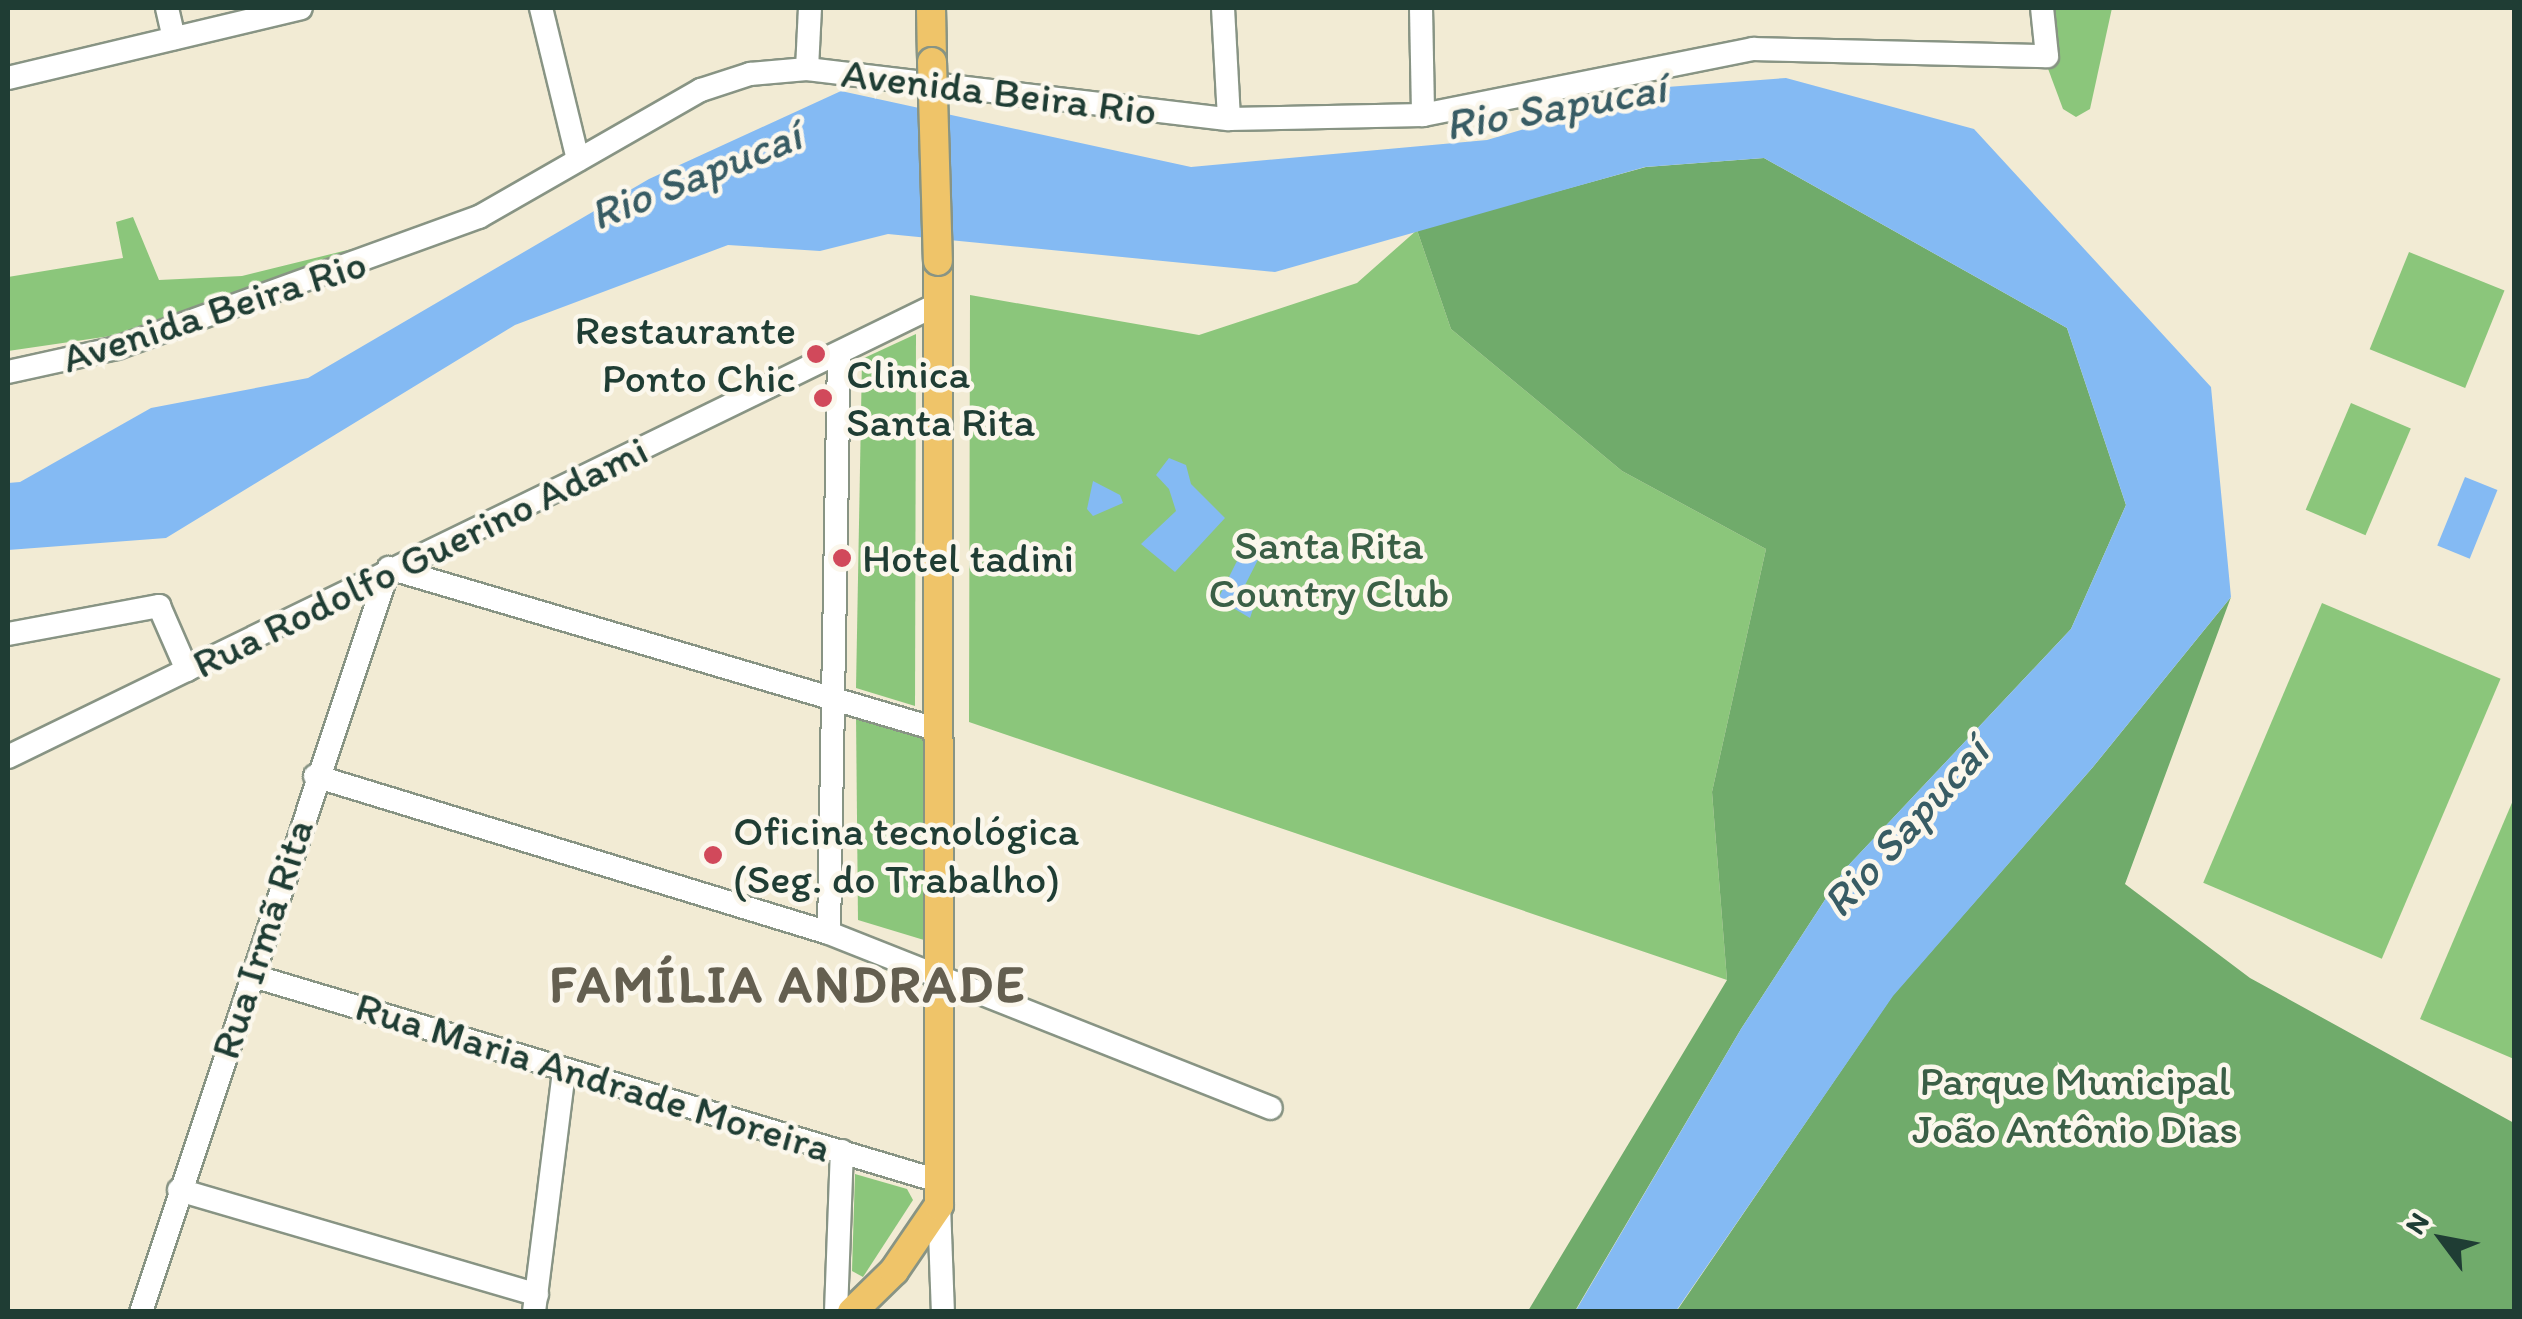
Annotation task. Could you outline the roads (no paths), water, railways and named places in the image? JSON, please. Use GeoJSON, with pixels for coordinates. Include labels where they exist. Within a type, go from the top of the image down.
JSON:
{"type":"FeatureCollection","features":[{"type":"Feature","properties":{"kind":"main road"},"geometry":{"type":"LineString","coordinates":[[852,1312],[894,1272],[937,1192],[940,303],[931,8]]}},
{"type":"Feature","properties":{"kind":"street"},"geometry":{"type":"LineString","coordinates":[[167,8],[174,38]]}},
{"type":"Feature","properties":{"kind":"street"},"geometry":{"type":"LineString","coordinates":[[8,78],[301,8]]}},
{"type":"Feature","properties":{"kind":"street"},"geometry":{"type":"LineString","coordinates":[[541,8],[578,160]]}},
{"type":"Feature","properties":{"kind":"street"},"geometry":{"type":"LineString","coordinates":[[806,69],[810,8]]}},
{"type":"Feature","properties":{"kind":"street"},"geometry":{"type":"LineString","coordinates":[[1222,8],[1229,120]]}},
{"type":"Feature","properties":{"kind":"street"},"geometry":{"type":"LineString","coordinates":[[1421,8],[1423,115]]}},
{"type":"Feature","properties":{"kind":"street","name":"Avenida Beira Rio"},"geometry":{"type":"LineString","coordinates":[[8,372],[117,348],[478,218],[701,90],[750,74],[806,69],[1229,120],[1423,115],[1753,50],[2047,56],[2042,8]]}},
{"type":"Feature","properties":{"kind":"street","name":"Rua Rodolfo Guerino Adami"},"geometry":{"type":"LineString","coordinates":[[8,757],[389,568],[839,356],[940,303]]}},
{"type":"Feature","properties":{"kind":"street"},"geometry":{"type":"LineString","coordinates":[[829,933],[839,356]]}},
{"type":"Feature","properties":{"kind":"street"},"geometry":{"type":"LineString","coordinates":[[389,568],[835,696],[939,730]]}},
{"type":"Feature","properties":{"kind":"street","name":"Rua Irmã Rita"},"geometry":{"type":"LineString","coordinates":[[141,1312],[315,776],[389,568]]}},
{"type":"Feature","properties":{"kind":"street"},"geometry":{"type":"LineString","coordinates":[[8,634],[158,606],[187,670]]}},
{"type":"Feature","properties":{"kind":"street"},"geometry":{"type":"LineString","coordinates":[[315,776],[829,933],[1271,1108]]}},
{"type":"Feature","properties":{"kind":"street","name":"Rua Maria Andrade Moreira"},"geometry":{"type":"LineString","coordinates":[[250,975],[842,1151],[937,1192]]}},
{"type":"Feature","properties":{"kind":"street"},"geometry":{"type":"LineString","coordinates":[[179,1190],[535,1303],[564,1070]]}},
{"type":"Feature","properties":{"kind":"street"},"geometry":{"type":"LineString","coordinates":[[836,1312],[842,1151]]}},
{"type":"Feature","properties":{"kind":"street"},"geometry":{"type":"LineString","coordinates":[[937,1192],[943,1312]]}},
{"type":"Feature","properties":{"kind":"water","name":"Rio Sapucaí"},"geometry":{"type":"Polygon","coordinates":[[[1786,78],[1974,129],[2211,387],[2231,597],[2093,767],[1893,996],[1676,1311],[1575,1312],[1741,1029],[1845,869],[2071,629],[2126,505],[2067,328],[1764,158],[1645,167],[1275,272],[888,234],[820,251],[728,245],[515,325],[166,538],[8,550],[8,483],[20,482],[151,408],[308,378],[649,179],[841,91],[1191,167],[1487,140],[1667,87],[1786,78]]]}},
{"type":"Feature","properties":{"kind":"water"},"geometry":{"type":"Polygon","coordinates":[[[1169,458],[1186,465],[1191,484],[1225,518],[1175,572],[1141,544],[1176,511],[1169,489],[1156,475],[1169,458]]]}},
{"type":"Feature","properties":{"kind":"water"},"geometry":{"type":"Polygon","coordinates":[[[2465,477],[2497,490],[2470,559],[2437,546],[2465,477]]]}},
{"type":"Feature","properties":{"kind":"water"},"geometry":{"type":"Polygon","coordinates":[[[1093,481],[1120,495],[1123,503],[1093,516],[1087,509],[1093,481]]]}},
{"type":"Feature","properties":{"kind":"water"},"geometry":{"type":"Polygon","coordinates":[[[1249,537],[1265,546],[1244,587],[1255,603],[1250,618],[1218,599],[1249,537]]]}},
{"type":"Feature","properties":{"kind":"place","name":"Restaurante Ponto Chic"},"geometry":{"type":"Point","coordinates":[816,354]}},
{"type":"Feature","properties":{"kind":"place","name":"Clinica Santa Rita"},"geometry":{"type":"Point","coordinates":[823,398]}},
{"type":"Feature","properties":{"kind":"place","name":"Hotel tadini"},"geometry":{"type":"Point","coordinates":[842,558]}},
{"type":"Feature","properties":{"kind":"place","name":"Oficina tecnológica (Seg. do Trabalho)"},"geometry":{"type":"Point","coordinates":[713,855]}},
{"type":"Feature","properties":{"kind":"district","name":"FAMÍLIA ANDRADE"},"geometry":{"type":"Point","coordinates":[788,985]}},
{"type":"Feature","properties":{"kind":"park label","name":"Santa Rita Country Club"},"geometry":{"type":"Point","coordinates":[1329,569]}},
{"type":"Feature","properties":{"kind":"park label","name":"Parque Municipal João Antônio Dias"},"geometry":{"type":"Point","coordinates":[2075,1105]}}]}
